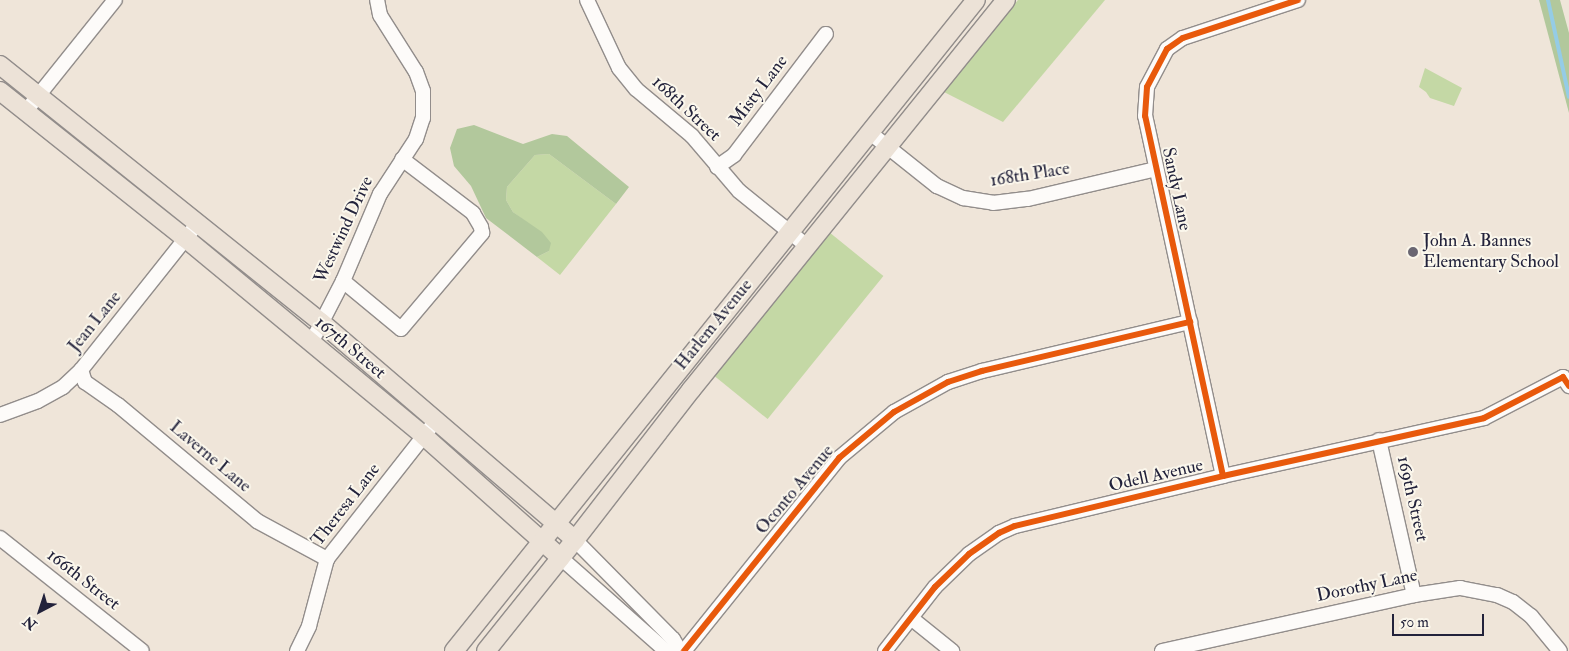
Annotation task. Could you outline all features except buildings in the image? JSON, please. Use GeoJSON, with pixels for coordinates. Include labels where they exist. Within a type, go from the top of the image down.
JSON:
{"type":"FeatureCollection","features":[{"type":"Feature","properties":{"kind":"main road","name":"Harlem Avenue"},"geometry":{"type":"LineString","coordinates":[[454,651],[788,232],[976,0]]}},
{"type":"Feature","properties":{"kind":"main road","name":"Harlem Avenue"},"geometry":{"type":"LineString","coordinates":[[486,651],[561,558],[690,390],[1006,0]]}},
{"type":"Feature","properties":{"kind":"main road","name":"167th Street"},"geometry":{"type":"LineString","coordinates":[[0,65],[37,97],[321,322],[575,540]]}},
{"type":"Feature","properties":{"kind":"main road","name":"167th Street"},"geometry":{"type":"LineString","coordinates":[[0,91],[185,238],[424,436],[561,558]]}},
{"type":"Feature","properties":{"kind":"street"},"geometry":{"type":"LineString","coordinates":[[26,111],[115,0]]}},
{"type":"Feature","properties":{"kind":"street","name":"Westwind Drive"},"geometry":{"type":"LineString","coordinates":[[310,343],[343,281],[380,194],[416,139],[425,106],[423,91],[416,72],[380,15],[377,0]]}},
{"type":"Feature","properties":{"kind":"street","name":"168th Street"},"geometry":{"type":"LineString","coordinates":[[587,0],[619,68],[636,89],[692,136],[739,192],[807,246]]}},
{"type":"Feature","properties":{"kind":"street","name":"Sandy Lane"},"geometry":{"type":"LineString","coordinates":[[1223,476],[1156,169],[1145,104],[1147,87],[1167,48],[1183,38],[1298,0]]}},
{"type":"Feature","properties":{"kind":"street","name":"Misty Lane"},"geometry":{"type":"LineString","coordinates":[[717,167],[734,155],[826,34]]}},
{"type":"Feature","properties":{"kind":"street","name":"168th Place"},"geometry":{"type":"LineString","coordinates":[[869,132],[937,186],[963,198],[993,203],[1028,199],[1156,169]]}},
{"type":"Feature","properties":{"kind":"street"},"geometry":{"type":"LineString","coordinates":[[343,281],[401,328],[482,232],[473,213],[402,159]]}},
{"type":"Feature","properties":{"kind":"street","name":"Jean Lane"},"geometry":{"type":"LineString","coordinates":[[0,415],[38,401],[63,387],[81,370],[197,224]]}},
{"type":"Feature","properties":{"kind":"street","name":"Oconto Avenue"},"geometry":{"type":"LineString","coordinates":[[682,651],[834,465],[854,444],[894,412],[941,385],[982,371],[1190,322]]}},
{"type":"Feature","properties":{"kind":"street","name":"Laverne Lane"},"geometry":{"type":"LineString","coordinates":[[81,370],[85,382],[118,405],[257,521],[327,559]]}},
{"type":"Feature","properties":{"kind":"street","name":"Odell Avenue"},"geometry":{"type":"LineString","coordinates":[[885,651],[935,587],[968,554],[999,533],[1035,519],[1379,440],[1484,418],[1566,382]]}},
{"type":"Feature","properties":{"kind":"street","name":"Theresa Lane"},"geometry":{"type":"LineString","coordinates":[[297,651],[310,626],[327,559],[436,421]]}},
{"type":"Feature","properties":{"kind":"street","name":"169th Street"},"geometry":{"type":"LineString","coordinates":[[1379,440],[1414,595]]}},
{"type":"Feature","properties":{"kind":"street","name":"166th Street"},"geometry":{"type":"LineString","coordinates":[[0,538],[142,651]]}},
{"type":"Feature","properties":{"kind":"street","name":"167th Street"},"geometry":{"type":"LineString","coordinates":[[575,540],[673,639],[682,651]]}},
{"type":"Feature","properties":{"kind":"street","name":"167th Street"},"geometry":{"type":"LineString","coordinates":[[561,558],[666,651]]}},
{"type":"Feature","properties":{"kind":"street","name":"Dorothy Lane"},"geometry":{"type":"LineString","coordinates":[[1162,651],[1414,595],[1460,588],[1497,595],[1513,602],[1531,616],[1560,651]]}},
{"type":"Feature","properties":{"kind":"street"},"geometry":{"type":"LineString","coordinates":[[911,618],[952,651]]}},
{"type":"Feature","properties":{"kind":"green space"},"geometry":{"type":"Polygon","coordinates":[[[1018,0],[1105,0],[1003,122],[944,92],[1018,0]]]}},
{"type":"Feature","properties":{"kind":"green space"},"geometry":{"type":"Polygon","coordinates":[[[1539,0],[1560,0],[1569,33],[1569,113],[1539,0]]]}},
{"type":"Feature","properties":{"kind":"green space"},"geometry":{"type":"Polygon","coordinates":[[[1425,68],[1462,88],[1454,106],[1430,98],[1419,87],[1425,68]]]}},
{"type":"Feature","properties":{"kind":"green space"},"geometry":{"type":"Polygon","coordinates":[[[474,125],[523,144],[552,134],[567,136],[629,187],[616,204],[549,154],[535,155],[507,187],[506,200],[513,212],[542,232],[551,243],[549,251],[537,257],[486,218],[471,186],[454,166],[450,148],[457,129],[474,125]]]}},
{"type":"Feature","properties":{"kind":"green space"},"geometry":{"type":"Polygon","coordinates":[[[549,154],[616,204],[560,275],[537,257],[549,251],[525,221],[513,212],[506,200],[507,187],[535,155],[549,154]]]}},
{"type":"Feature","properties":{"kind":"green space"},"geometry":{"type":"Polygon","coordinates":[[[829,232],[883,276],[768,419],[713,375],[829,232]]]}},
{"type":"Feature","properties":{"kind":"waterway"},"geometry":{"type":"LineString","coordinates":[[1548,0],[1569,97]]}},
{"type":"Feature","properties":{"kind":"cycle path"},"geometry":{"type":"LineString","coordinates":[[1223,476],[1145,116],[1147,87],[1167,49],[1183,38],[1298,0]]}},
{"type":"Feature","properties":{"kind":"cycle path"},"geometry":{"type":"LineString","coordinates":[[684,651],[839,458],[894,412],[948,382],[982,371],[1190,322]]}},
{"type":"Feature","properties":{"kind":"cycle path"},"geometry":{"type":"LineString","coordinates":[[885,651],[935,587],[969,554],[999,533],[1015,526],[1223,476],[1484,418],[1563,377],[1569,386]]}},
{"type":"Feature","properties":{"kind":"place","name":"John A. Bannes Elementary School"},"geometry":{"type":"Point","coordinates":[1413,252]}}]}
